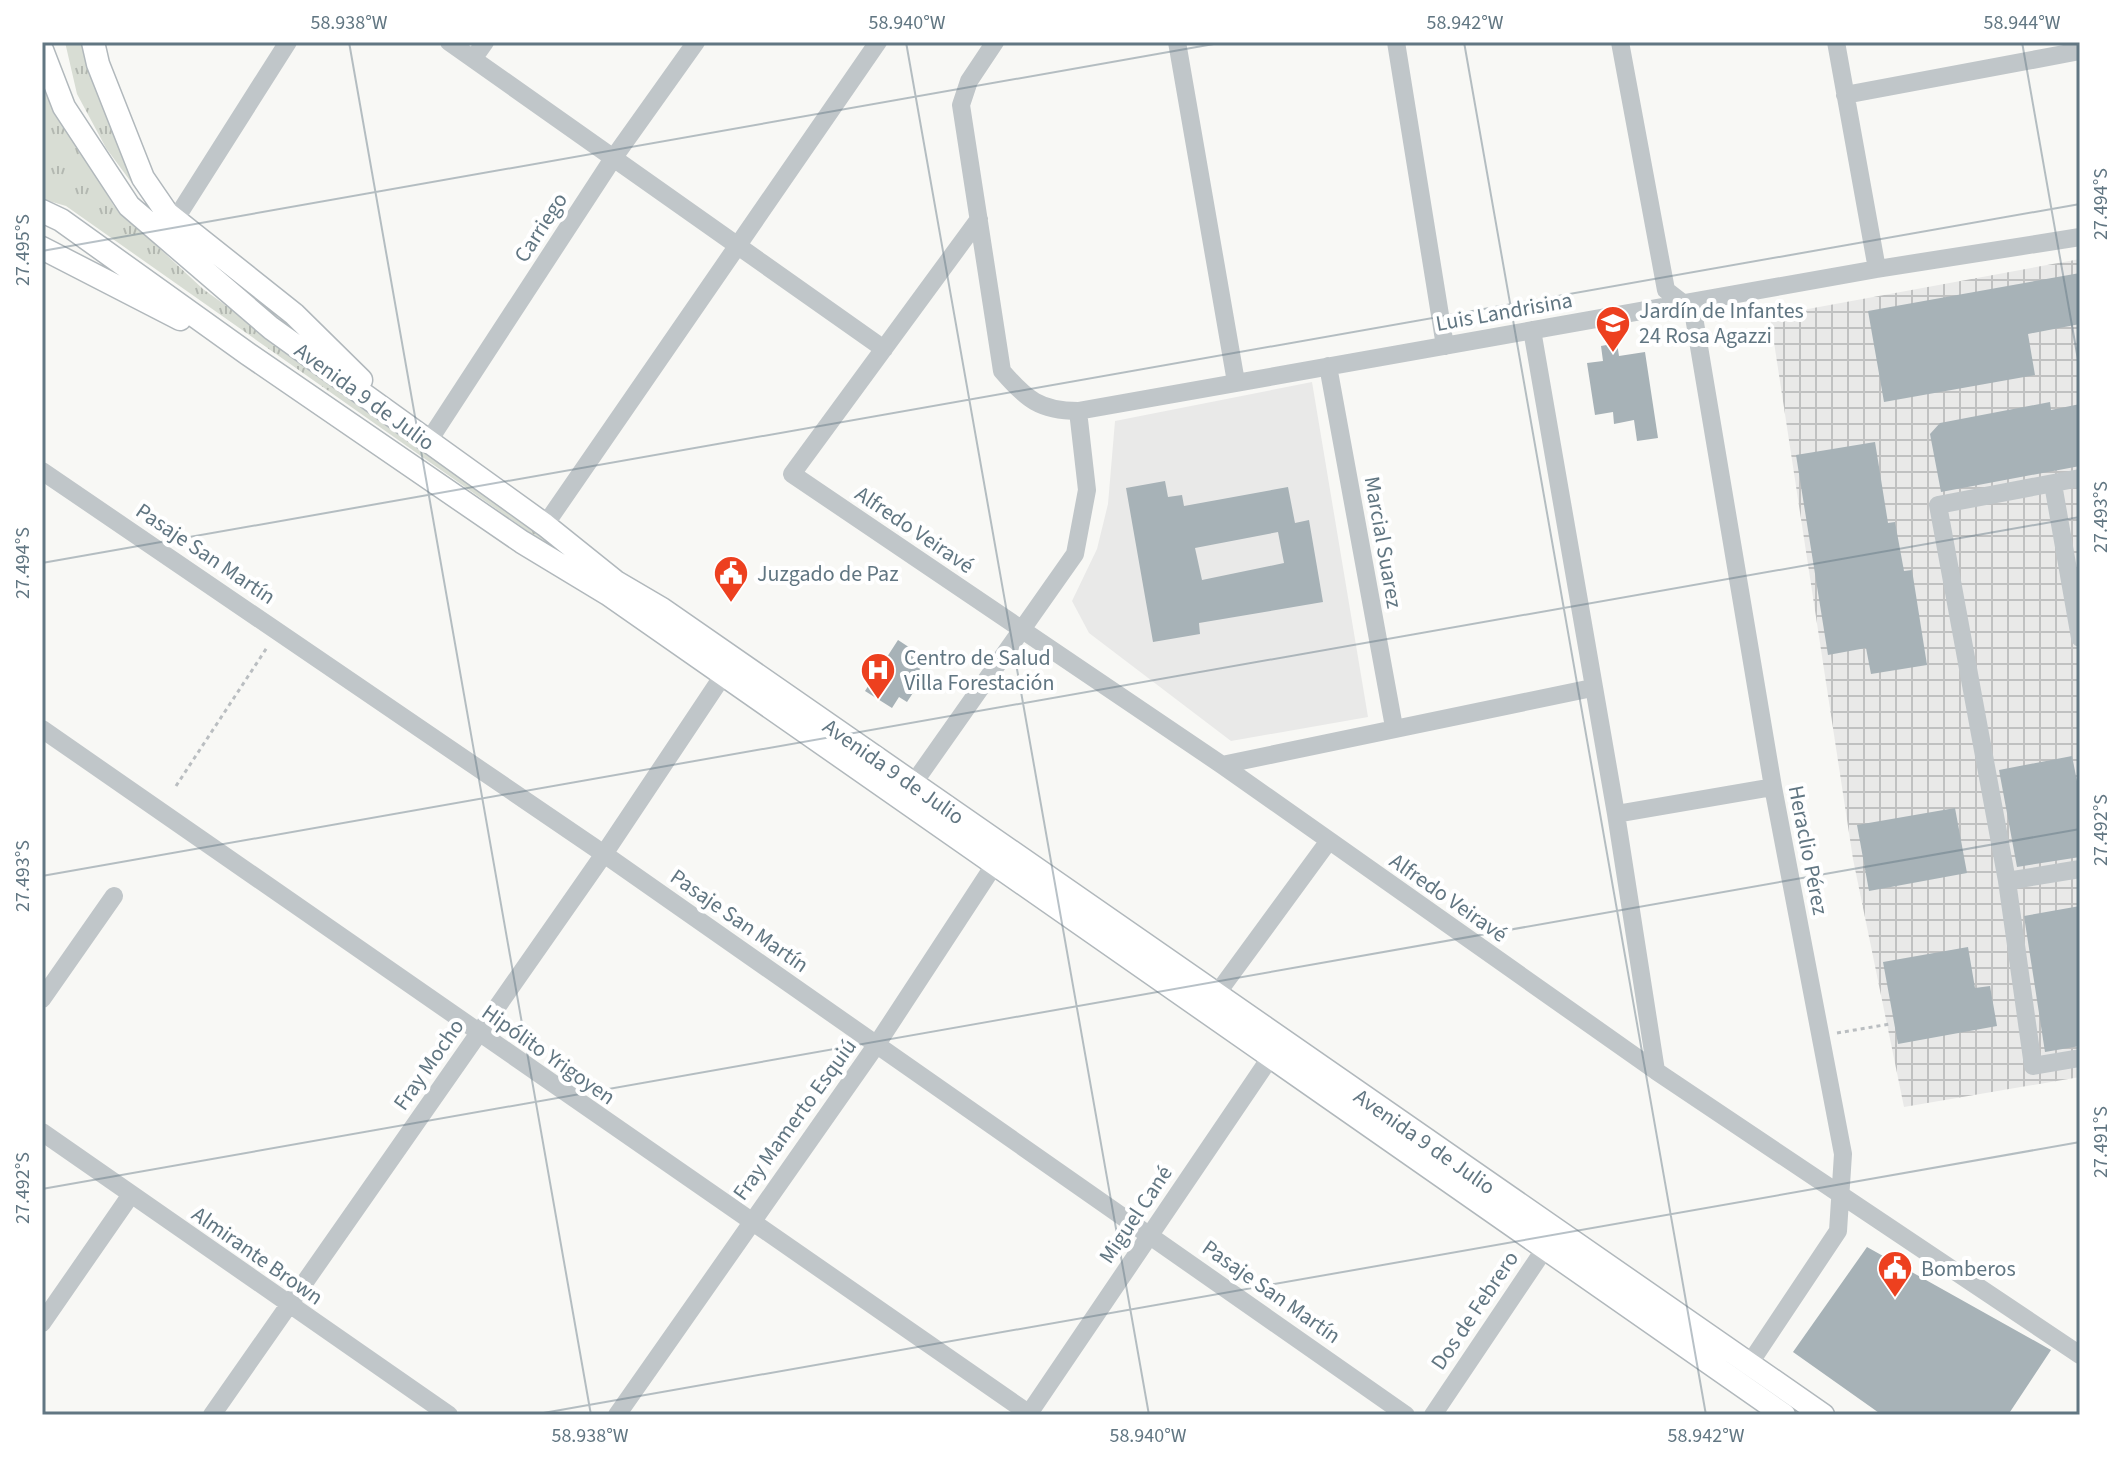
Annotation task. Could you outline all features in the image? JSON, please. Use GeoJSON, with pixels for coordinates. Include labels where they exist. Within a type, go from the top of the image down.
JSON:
{"type":"FeatureCollection","features":[{"type":"Feature","properties":{"kind":"main road"},"geometry":{"type":"LineString","coordinates":[[93,42],[98,64],[143,178],[175,220],[294,314],[421,436]]}},
{"type":"Feature","properties":{"kind":"main road","name":"Avenida 9 de Julio"},"geometry":{"type":"LineString","coordinates":[[42,50],[64,107],[129,206],[271,328],[545,525],[616,582],[662,609],[728,667],[999,857],[1743,1374],[1823,1415]]}},
{"type":"Feature","properties":{"kind":"main road","name":"Avenida 9 de Julio"},"geometry":{"type":"LineString","coordinates":[[42,211],[61,220],[248,354],[522,542],[913,784],[999,857],[1216,995],[1276,1049]]}},
{"type":"Feature","properties":{"kind":"main road"},"geometry":{"type":"LineString","coordinates":[[42,248],[248,354]]}},
{"type":"Feature","properties":{"kind":"main road","name":"Avenida 9 de Julio"},"geometry":{"type":"LineString","coordinates":[[1743,1374],[1784,1415]]}},
{"type":"Feature","properties":{"kind":"street"},"geometry":{"type":"LineString","coordinates":[[175,220],[288,42]]}},
{"type":"Feature","properties":{"kind":"street"},"geometry":{"type":"LineString","coordinates":[[449,42],[612,160],[884,349],[979,219]]}},
{"type":"Feature","properties":{"kind":"street"},"geometry":{"type":"LineString","coordinates":[[473,59],[485,42]]}},
{"type":"Feature","properties":{"kind":"street","name":"Carriego"},"geometry":{"type":"LineString","coordinates":[[421,436],[696,42]]}},
{"type":"Feature","properties":{"kind":"street"},"geometry":{"type":"LineString","coordinates":[[545,525],[878,42]]}},
{"type":"Feature","properties":{"kind":"street"},"geometry":{"type":"LineString","coordinates":[[913,784],[1075,554],[1087,490],[1078,411],[1054,411],[1023,396],[1002,371],[961,105],[969,81],[995,42]]}},
{"type":"Feature","properties":{"kind":"street"},"geometry":{"type":"LineString","coordinates":[[1177,42],[1236,382]]}},
{"type":"Feature","properties":{"kind":"street"},"geometry":{"type":"LineString","coordinates":[[1396,42],[1445,346]]}},
{"type":"Feature","properties":{"kind":"street","name":"Heraclio Pérez"},"geometry":{"type":"LineString","coordinates":[[1620,42],[1666,290],[1693,311],[1773,787],[1843,1154],[1838,1231],[1743,1374]]}},
{"type":"Feature","properties":{"kind":"street"},"geometry":{"type":"LineString","coordinates":[[1836,42],[1877,269]]}},
{"type":"Feature","properties":{"kind":"street"},"geometry":{"type":"LineString","coordinates":[[1845,95],[2080,51]]}},
{"type":"Feature","properties":{"kind":"street","name":"Luis Landrisina"},"geometry":{"type":"LineString","coordinates":[[1078,411],[1877,269],[2080,237]]}},
{"type":"Feature","properties":{"kind":"street"},"geometry":{"type":"LineString","coordinates":[[1532,330],[1616,814],[1656,1071]]}},
{"type":"Feature","properties":{"kind":"street","name":"Alfredo Veiravé"},"geometry":{"type":"LineString","coordinates":[[884,349],[792,474],[1222,765],[1656,1071],[2080,1355]]}},
{"type":"Feature","properties":{"kind":"street","name":"Marcial Suarez"},"geometry":{"type":"LineString","coordinates":[[1328,366],[1394,727]]}},
{"type":"Feature","properties":{"kind":"street","name":"Pasaje San Martín"},"geometry":{"type":"LineString","coordinates":[[42,471],[604,854],[1406,1415]]}},
{"type":"Feature","properties":{"kind":"street"},"geometry":{"type":"LineString","coordinates":[[2080,478],[1938,505],[2007,881],[2033,1066],[2080,1058]]}},
{"type":"Feature","properties":{"kind":"street"},"geometry":{"type":"LineString","coordinates":[[2053,484],[2080,638]]}},
{"type":"Feature","properties":{"kind":"street","name":"Fray Mocho"},"geometry":{"type":"LineString","coordinates":[[212,1415],[604,854],[728,667]]}},
{"type":"Feature","properties":{"kind":"street"},"geometry":{"type":"LineString","coordinates":[[1222,765],[1592,688]]}},
{"type":"Feature","properties":{"kind":"street","name":"Hipólito Yrigoyen"},"geometry":{"type":"LineString","coordinates":[[42,729],[1029,1415]]}},
{"type":"Feature","properties":{"kind":"street"},"geometry":{"type":"LineString","coordinates":[[1616,814],[1773,787]]}},
{"type":"Feature","properties":{"kind":"street"},"geometry":{"type":"LineString","coordinates":[[1216,995],[1328,842]]}},
{"type":"Feature","properties":{"kind":"street","name":"Fray Mamerto Esquiú"},"geometry":{"type":"LineString","coordinates":[[617,1415],[877,1044],[999,857]]}},
{"type":"Feature","properties":{"kind":"street"},"geometry":{"type":"LineString","coordinates":[[2007,881],[2080,869]]}},
{"type":"Feature","properties":{"kind":"street"},"geometry":{"type":"LineString","coordinates":[[42,999],[114,896]]}},
{"type":"Feature","properties":{"kind":"street","name":"Miguel Cané"},"geometry":{"type":"LineString","coordinates":[[1029,1415],[1276,1049]]}},
{"type":"Feature","properties":{"kind":"street","name":"Almirante Brown"},"geometry":{"type":"LineString","coordinates":[[42,1132],[449,1415]]}},
{"type":"Feature","properties":{"kind":"street"},"geometry":{"type":"LineString","coordinates":[[42,1323],[130,1196]]}},
{"type":"Feature","properties":{"kind":"street","name":"Dos de Febrero"},"geometry":{"type":"LineString","coordinates":[[1433,1415],[1550,1241]]}},
{"type":"Feature","properties":{"kind":"path"},"geometry":{"type":"LineString","coordinates":[[176,786],[278,631]]}},
{"type":"Feature","properties":{"kind":"path"},"geometry":{"type":"LineString","coordinates":[[1821,1035],[1890,1024]]}},
{"type":"Feature","properties":{"kind":"shaded area"},"geometry":{"type":"Polygon","coordinates":[[[2080,259],[2080,1077],[1904,1107],[1853,859],[1770,316],[2080,259]]]}},
{"type":"Feature","properties":{"kind":"shaded area"},"geometry":{"type":"Polygon","coordinates":[[[1312,382],[1368,717],[1231,741],[1089,633],[1072,601],[1097,549],[1108,504],[1115,421],[1312,382]]]}},
{"type":"Feature","properties":{"kind":"green space"},"geometry":{"type":"Polygon","coordinates":[[[65,42],[85,42],[128,160],[320,349],[165,228],[106,148],[77,94],[65,42]]]}},
{"type":"Feature","properties":{"kind":"green space"},"geometry":{"type":"Polygon","coordinates":[[[42,79],[72,137],[114,206],[203,289],[552,541],[563,556],[66,206],[42,199],[42,79]]]}},
{"type":"Feature","properties":{"kind":"building"},"geometry":{"type":"Polygon","coordinates":[[[2080,273],[2080,324],[2028,334],[2035,375],[1884,402],[1868,311],[2080,273]]]}},
{"type":"Feature","properties":{"kind":"building"},"geometry":{"type":"Polygon","coordinates":[[[1617,343],[1619,356],[1645,352],[1658,438],[1637,441],[1634,420],[1614,424],[1613,412],[1595,415],[1587,363],[1603,361],[1601,346],[1617,343]]]}},
{"type":"Feature","properties":{"kind":"building"},"geometry":{"type":"Polygon","coordinates":[[[2050,402],[2051,410],[2080,404],[2080,466],[1941,492],[1930,434],[1940,423],[2050,402]]]}},
{"type":"Feature","properties":{"kind":"building"},"geometry":{"type":"Polygon","coordinates":[[[1875,442],[1888,523],[1895,522],[1904,571],[1912,570],[1927,665],[1871,674],[1866,648],[1828,655],[1796,455],[1875,442]]]}},
{"type":"Feature","properties":{"kind":"building"},"geometry":{"type":"Polygon","coordinates":[[[1165,481],[1168,497],[1182,495],[1184,506],[1288,487],[1295,523],[1309,520],[1323,602],[1199,623],[1200,634],[1153,642],[1126,488],[1165,481]],[[1278,532],[1195,548],[1202,580],[1284,563],[1278,532]]]}},
{"type":"Feature","properties":{"kind":"building"},"geometry":{"type":"Polygon","coordinates":[[[898,640],[927,659],[918,672],[924,676],[907,702],[899,697],[892,708],[865,691],[898,640]]]}},
{"type":"Feature","properties":{"kind":"building"},"geometry":{"type":"Polygon","coordinates":[[[2072,756],[2080,796],[2080,857],[2017,867],[1999,770],[2072,756]]]}},
{"type":"Feature","properties":{"kind":"building"},"geometry":{"type":"Polygon","coordinates":[[[1955,808],[1967,873],[1869,891],[1857,825],[1955,808]]]}},
{"type":"Feature","properties":{"kind":"building"},"geometry":{"type":"Polygon","coordinates":[[[2080,906],[2080,1046],[2045,1052],[2024,916],[2080,906]]]}},
{"type":"Feature","properties":{"kind":"building"},"geometry":{"type":"Polygon","coordinates":[[[1968,947],[1975,988],[1990,986],[1997,1026],[1898,1044],[1883,962],[1968,947]]]}},
{"type":"Feature","properties":{"kind":"building","name":"Bomberos"},"geometry":{"type":"Polygon","coordinates":[[[1867,1247],[2051,1350],[2008,1415],[1882,1415],[1793,1352],[1867,1247]]]}},
{"type":"Feature","properties":{"kind":"place","name":"Jardín de Infantes 24 Rosa Agazzi"},"geometry":{"type":"Point","coordinates":[1613,354]}},
{"type":"Feature","properties":{"kind":"place","name":"Juzgado de Paz"},"geometry":{"type":"Point","coordinates":[731,604]}},
{"type":"Feature","properties":{"kind":"place","name":"Centro de Salud Villa Forestación"},"geometry":{"type":"Point","coordinates":[878,701]}},
{"type":"Feature","properties":{"kind":"place","name":"Bomberos"},"geometry":{"type":"Point","coordinates":[1895,1299]}}]}
